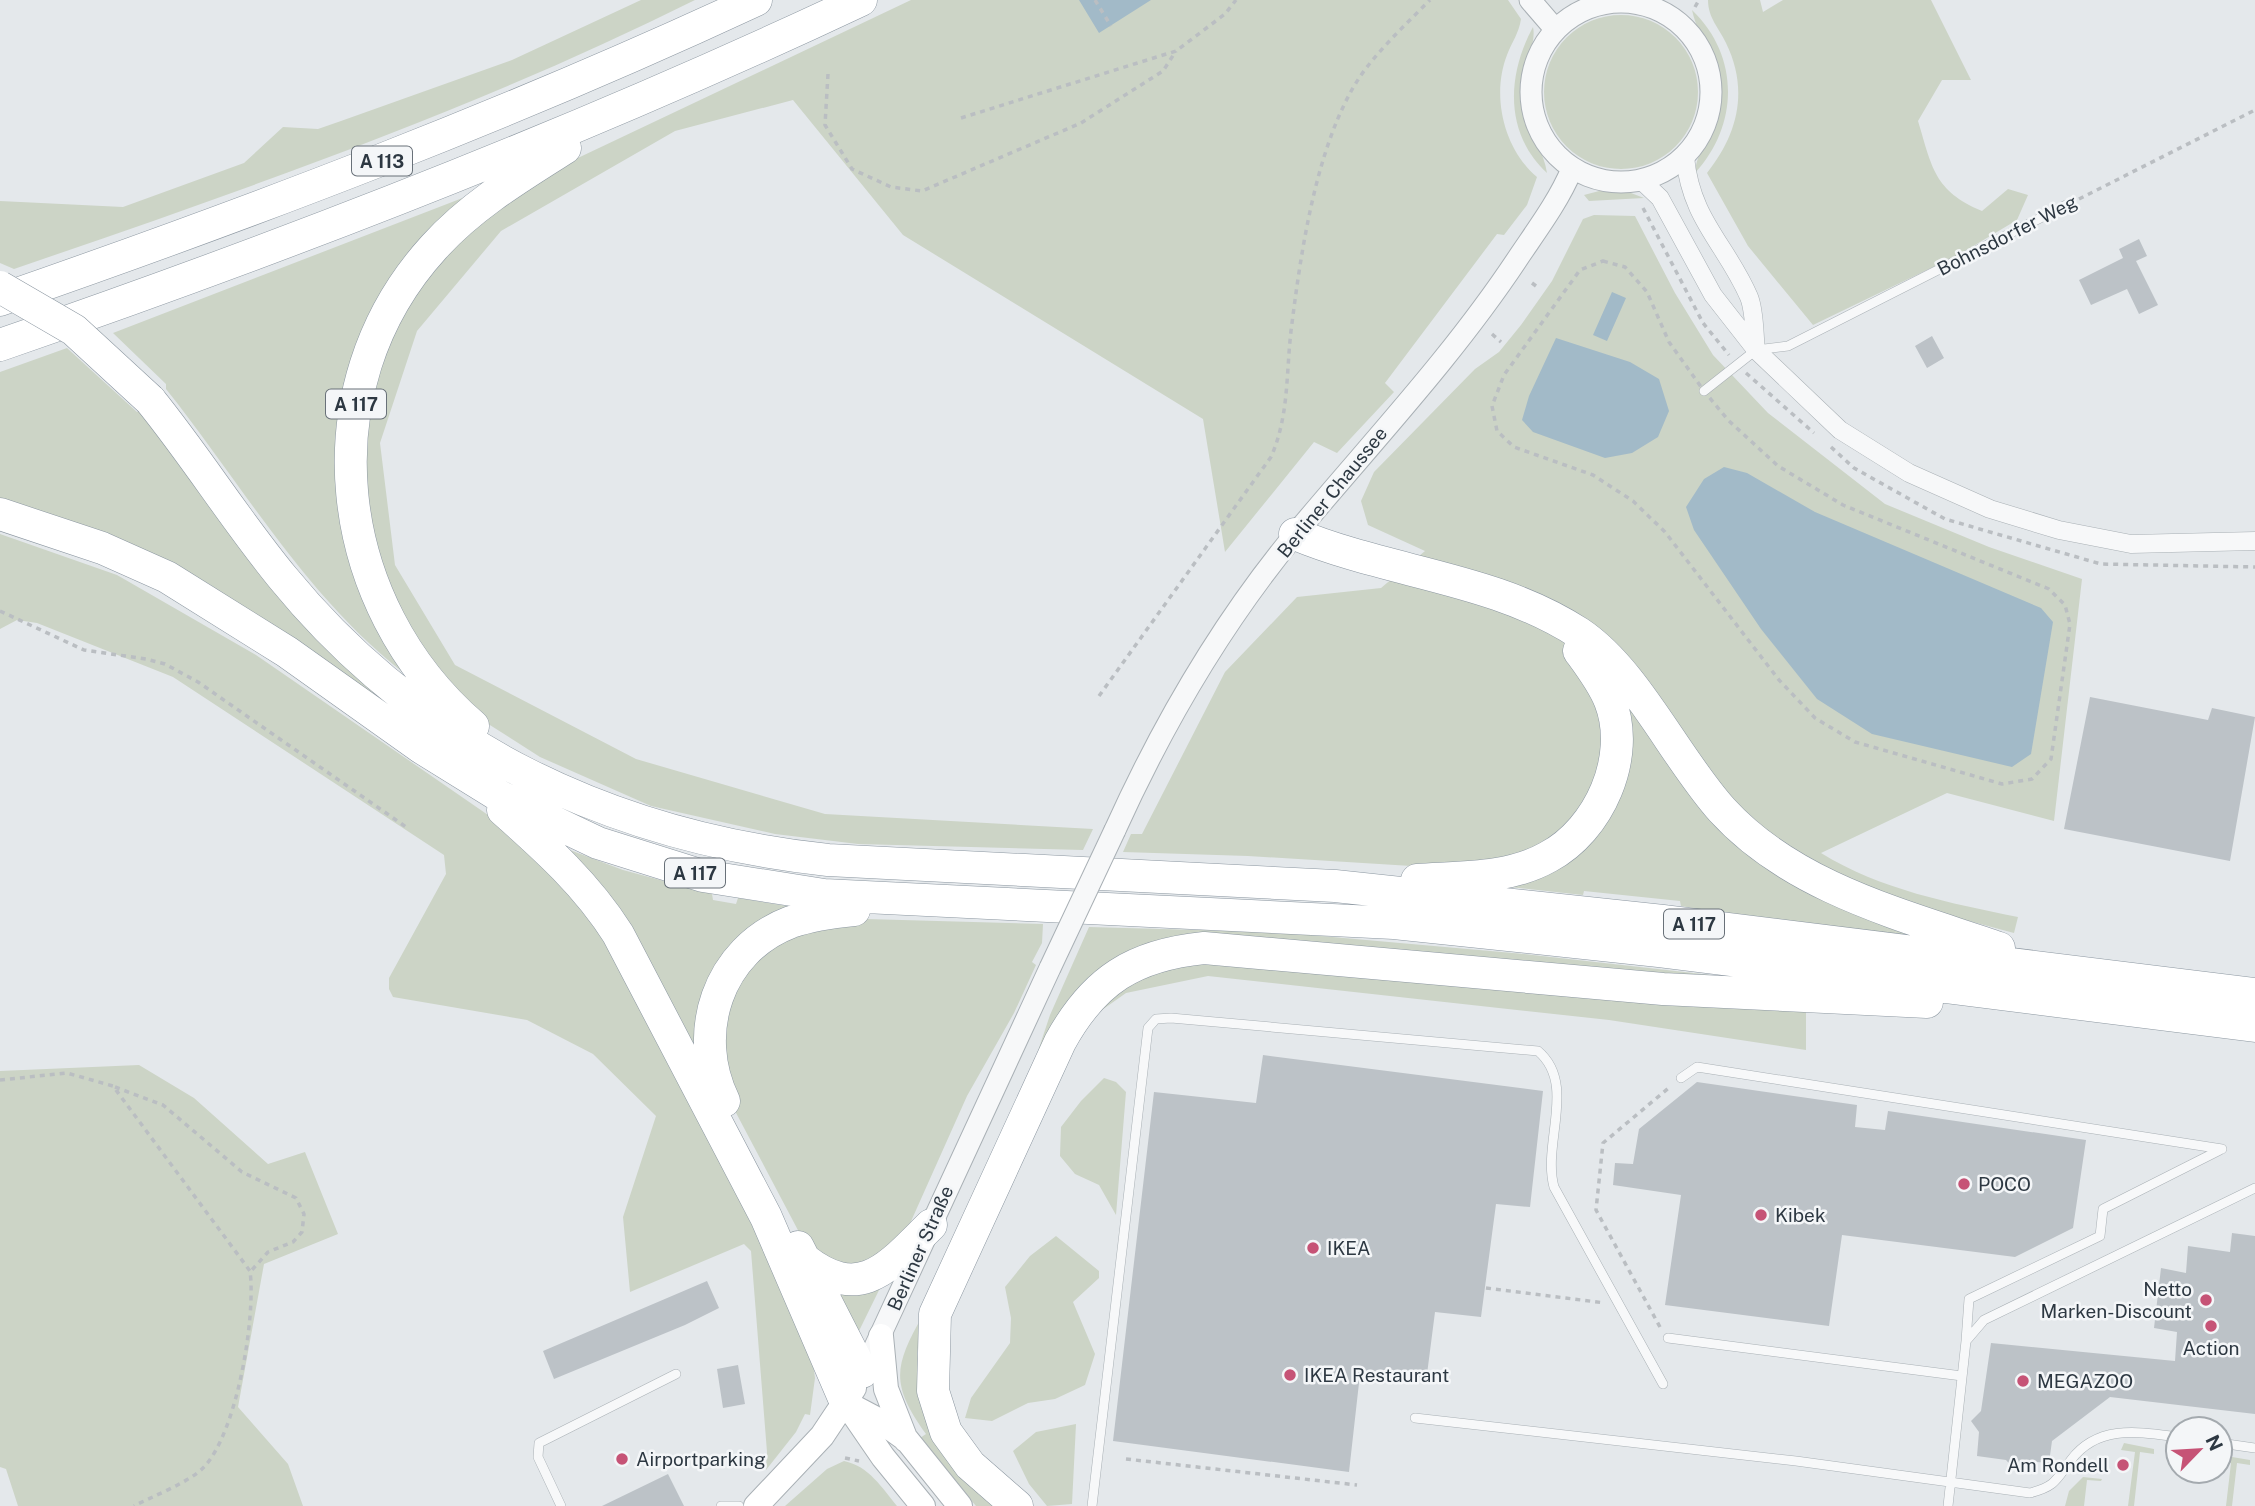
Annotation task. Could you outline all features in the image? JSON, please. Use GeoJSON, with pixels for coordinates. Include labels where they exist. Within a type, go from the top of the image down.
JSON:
{"type":"FeatureCollection","features":[{"type":"Feature","properties":{"kind":"highway","name":"A 113"},"geometry":{"type":"LineString","coordinates":[[0,300],[226,220],[438,139],[553,92],[755,0]]}},
{"type":"Feature","properties":{"kind":"highway","name":"A 113"},"geometry":{"type":"LineString","coordinates":[[0,345],[327,228],[649,97],[861,0]]}},
{"type":"Feature","properties":{"kind":"highway","name":"A 117"},"geometry":{"type":"LineString","coordinates":[[535,779],[459,714],[426,679],[382,608],[357,536],[351,472],[354,418],[368,360],[380,330],[401,292],[434,247],[470,213],[516,178],[649,97]]}},
{"type":"Feature","properties":{"kind":"highway","name":"A 117"},"geometry":{"type":"LineString","coordinates":[[0,287],[74,330],[150,400],[284,580],[352,652],[437,720],[535,779],[561,792],[666,831],[772,854],[828,860],[1335,886],[1663,921],[2255,994]]}},
{"type":"Feature","properties":{"kind":"highway","name":"A 117"},"geometry":{"type":"LineString","coordinates":[[0,514],[102,548],[167,578],[287,652],[457,770],[501,797],[583,837],[703,876],[824,895],[1394,923],[1659,951],[2255,1026]]}},
{"type":"Feature","properties":{"kind":"highway"},"geometry":{"type":"LineString","coordinates":[[1295,534],[1361,559],[1504,594],[1545,613],[1581,635],[1610,660],[1723,811],[1759,844],[1831,887],[2053,967]]}},
{"type":"Feature","properties":{"kind":"highway"},"geometry":{"type":"LineString","coordinates":[[1335,886],[1494,874],[1515,870],[1548,857],[1573,841],[1591,822],[1607,789],[1615,759],[1616,730],[1611,701],[1592,668],[1545,613]]}},
{"type":"Feature","properties":{"kind":"highway"},"geometry":{"type":"LineString","coordinates":[[457,770],[565,865],[592,896],[618,934],[766,1217],[846,1403]]}},
{"type":"Feature","properties":{"kind":"highway"},"geometry":{"type":"LineString","coordinates":[[862,1372],[735,1125],[710,1068],[708,1028],[723,984],[747,953],[789,923],[836,911],[953,900]]}},
{"type":"Feature","properties":{"kind":"highway"},"geometry":{"type":"LineString","coordinates":[[1017,1506],[970,1465],[946,1432],[933,1391],[935,1314],[1059,1042],[1086,1002],[1127,967],[1170,951],[1204,948],[1677,990],[1913,1003],[2014,995]]}},
{"type":"Feature","properties":{"kind":"highway"},"geometry":{"type":"LineString","coordinates":[[805,1260],[832,1276],[850,1280],[869,1278],[886,1269],[931,1226]]}},
{"type":"Feature","properties":{"kind":"main road"},"geometry":{"type":"LineString","coordinates":[[881,1336],[887,1389],[906,1440]]}},
{"type":"Feature","properties":{"kind":"main road","name":"Berliner Straße"},"geometry":{"type":"LineString","coordinates":[[756,1506],[822,1436],[846,1403],[862,1372]]}},
{"type":"Feature","properties":{"kind":"main road"},"geometry":{"type":"LineString","coordinates":[[846,1403],[882,1422],[906,1440],[960,1506]]}},
{"type":"Feature","properties":{"kind":"main road"},"geometry":{"type":"LineString","coordinates":[[846,1403],[883,1457],[923,1506]]}},
{"type":"Feature","properties":{"kind":"street"},"geometry":{"type":"LineString","coordinates":[[1530,0],[1555,29]]}},
{"type":"Feature","properties":{"kind":"street"},"geometry":{"type":"LineString","coordinates":[[1606,3],[1667,6],[1693,37],[1706,62],[1711,89],[1705,126],[1685,157],[1672,167],[1642,181],[1606,182],[1572,169],[1544,141],[1531,103],[1535,64],[1555,29],[1588,8],[1606,3]]}},
{"type":"Feature","properties":{"kind":"street"},"geometry":{"type":"LineString","coordinates":[[1685,157],[1687,183],[1698,213],[1750,298],[1756,350]]}},
{"type":"Feature","properties":{"kind":"street","name":"Berliner Chaussee"},"geometry":{"type":"LineString","coordinates":[[1050,968],[1163,732],[1194,680],[1295,534],[1436,369],[1489,301],[1558,200],[1572,169]]}},
{"type":"Feature","properties":{"kind":"street"},"geometry":{"type":"LineString","coordinates":[[1642,181],[1660,198],[1713,295],[1756,350],[1840,430],[1909,473],[1990,509],[2059,530],[2131,544],[2255,541]]}},
{"type":"Feature","properties":{"kind":"street","name":"Berliner Straße"},"geometry":{"type":"LineString","coordinates":[[862,1372],[1050,968]]}},
{"type":"Feature","properties":{"kind":"lane","name":"Bohnsdorfer Weg"},"geometry":{"type":"LineString","coordinates":[[1756,350],[1788,346],[2068,204]]}},
{"type":"Feature","properties":{"kind":"lane"},"geometry":{"type":"LineString","coordinates":[[1704,391],[1756,350]]}},
{"type":"Feature","properties":{"kind":"lane"},"geometry":{"type":"LineString","coordinates":[[1092,1506],[1148,1028],[1156,1019],[1171,1018],[1538,1051],[1549,1060],[1558,1083],[1550,1171],[1554,1187],[1663,1384]]}},
{"type":"Feature","properties":{"kind":"lane"},"geometry":{"type":"LineString","coordinates":[[1681,1078],[1698,1067],[2222,1149],[2103,1209],[2100,1236],[1969,1300],[1962,1376],[1946,1483],[1948,1506]]}},
{"type":"Feature","properties":{"kind":"lane"},"geometry":{"type":"LineString","coordinates":[[1966,1342],[1984,1320],[2255,1188]]}},
{"type":"Feature","properties":{"kind":"lane"},"geometry":{"type":"LineString","coordinates":[[1668,1338],[1962,1376]]}},
{"type":"Feature","properties":{"kind":"lane"},"geometry":{"type":"LineString","coordinates":[[561,1506],[538,1457],[539,1443],[676,1374]]}},
{"type":"Feature","properties":{"kind":"lane"},"geometry":{"type":"LineString","coordinates":[[1415,1418],[1842,1466],[2030,1493],[2048,1488],[2060,1478],[2071,1459],[2088,1442],[2113,1433],[2138,1432],[2164,1435]]}},
{"type":"Feature","properties":{"kind":"lane"},"geometry":{"type":"LineString","coordinates":[[2234,1445],[2255,1448]]}},
{"type":"Feature","properties":{"kind":"lane"},"geometry":{"type":"LineString","coordinates":[[721,1506],[739,1506]]}},
{"type":"Feature","properties":{"kind":"path"},"geometry":{"type":"LineString","coordinates":[[1095,0],[1111,26]]}},
{"type":"Feature","properties":{"kind":"path"},"geometry":{"type":"LineString","coordinates":[[828,74],[825,125],[852,169],[891,187],[922,191],[1081,123],[1163,71],[1176,51],[1224,14],[1236,0]]}},
{"type":"Feature","properties":{"kind":"path"},"geometry":{"type":"LineString","coordinates":[[1099,696],[1271,457],[1282,431],[1291,333],[1310,206],[1323,160],[1347,102],[1369,63],[1430,0]]}},
{"type":"Feature","properties":{"kind":"path"},"geometry":{"type":"LineString","coordinates":[[1695,8],[1699,0]]}},
{"type":"Feature","properties":{"kind":"path"},"geometry":{"type":"LineString","coordinates":[[961,118],[1176,51]]}},
{"type":"Feature","properties":{"kind":"path","name":"Bohnsdorfer Weg"},"geometry":{"type":"LineString","coordinates":[[2068,204],[2255,110]]}},
{"type":"Feature","properties":{"kind":"path"},"geometry":{"type":"LineString","coordinates":[[1603,261],[1625,267],[1647,292],[1669,342],[1704,391],[1728,420],[1778,466],[1843,505],[2049,589],[2066,605],[2070,624],[2050,759],[2032,779],[2002,784],[1855,742],[1815,718],[1779,680],[1657,524],[1633,501],[1593,475],[1514,447],[1497,431],[1492,406],[1504,375],[1580,270],[1603,261]]}},
{"type":"Feature","properties":{"kind":"path"},"geometry":{"type":"LineString","coordinates":[[1532,283],[1540,289]]}},
{"type":"Feature","properties":{"kind":"path"},"geometry":{"type":"LineString","coordinates":[[1492,334],[1501,342]]}},
{"type":"Feature","properties":{"kind":"path"},"geometry":{"type":"LineString","coordinates":[[0,611],[84,650],[146,659],[176,670],[198,682],[409,829]]}},
{"type":"Feature","properties":{"kind":"path"},"geometry":{"type":"LineString","coordinates":[[0,1080],[67,1073],[113,1086],[163,1105],[242,1172],[296,1198],[304,1214],[302,1232],[293,1242],[268,1252],[250,1271]]}},
{"type":"Feature","properties":{"kind":"path"},"geometry":{"type":"LineString","coordinates":[[1668,1338],[1649,1309],[1596,1210],[1603,1143],[1681,1078]]}},
{"type":"Feature","properties":{"kind":"path"},"geometry":{"type":"LineString","coordinates":[[113,1086],[250,1271],[254,1298],[228,1428],[218,1451],[202,1469],[134,1506]]}},
{"type":"Feature","properties":{"kind":"path"},"geometry":{"type":"LineString","coordinates":[[1486,1288],[1649,1309]]}},
{"type":"Feature","properties":{"kind":"path"},"geometry":{"type":"LineString","coordinates":[[1126,1459],[1357,1485]]}},
{"type":"Feature","properties":{"kind":"shaded area"},"geometry":{"type":"Polygon","coordinates":[[[641,0],[695,0],[529,77],[359,146],[14,269],[0,263],[0,201],[123,207],[244,163],[283,127],[318,129],[341,121],[512,60],[641,0]]]}},
{"type":"Feature","properties":{"kind":"shaded area"},"geometry":{"type":"Polygon","coordinates":[[[911,0],[1508,0],[1521,19],[1502,71],[1501,104],[1509,137],[1516,152],[1537,177],[1527,205],[1504,235],[1497,234],[1385,383],[1394,392],[1337,453],[1314,442],[1225,552],[1203,419],[903,235],[793,100],[675,131],[501,231],[417,331],[380,443],[395,565],[455,665],[636,759],[825,814],[1093,829],[1083,850],[858,844],[775,834],[651,806],[540,757],[482,720],[406,640],[358,491],[377,360],[433,261],[542,175],[911,0]]]}},
{"type":"Feature","properties":{"kind":"shaded area"},"geometry":{"type":"Polygon","coordinates":[[[1708,0],[1760,0],[1763,12],[1783,0],[1931,0],[1971,80],[1942,80],[1918,121],[1932,164],[1944,186],[1966,203],[1982,211],[2008,189],[2028,195],[2017,220],[1960,254],[1813,325],[1748,246],[1707,173],[1718,158],[1733,127],[1738,95],[1733,60],[1712,18],[1708,0]]]}},
{"type":"Feature","properties":{"kind":"shaded area"},"geometry":{"type":"Polygon","coordinates":[[[1692,10],[1708,28],[1719,48],[1726,69],[1728,91],[1720,134],[1695,173],[1698,158],[1716,121],[1720,99],[1716,72],[1692,10]]]}},
{"type":"Feature","properties":{"kind":"shaded area"},"geometry":{"type":"Polygon","coordinates":[[[1621,15],[1651,21],[1676,37],[1692,62],[1698,92],[1692,122],[1676,147],[1651,163],[1621,169],[1591,163],[1566,147],[1550,122],[1544,92],[1550,62],[1566,37],[1591,21],[1621,15]]]}},
{"type":"Feature","properties":{"kind":"shaded area"},"geometry":{"type":"Polygon","coordinates":[[[1533,27],[1533,42],[1521,96],[1524,116],[1547,173],[1523,140],[1514,103],[1518,64],[1533,27]]]}},
{"type":"Feature","properties":{"kind":"shaded area"},"geometry":{"type":"Polygon","coordinates":[[[491,187],[432,239],[345,435],[416,682],[378,652],[312,582],[166,389],[166,384],[113,333],[491,187]]]}},
{"type":"Feature","properties":{"kind":"shaded area"},"geometry":{"type":"Polygon","coordinates":[[[1603,190],[1631,193],[1644,198],[1589,201],[1584,195],[1603,190]]]}},
{"type":"Feature","properties":{"kind":"shaded area"},"geometry":{"type":"Polygon","coordinates":[[[1594,215],[1635,216],[1675,293],[1713,355],[1768,413],[1885,504],[1989,547],[2082,579],[2054,821],[1947,793],[1821,853],[1868,877],[1916,894],[2018,917],[2014,933],[1894,901],[1786,848],[1734,801],[1698,759],[1649,690],[1600,703],[1604,768],[1564,835],[1476,870],[1248,856],[1123,852],[1131,834],[1142,834],[1225,672],[1297,597],[1381,588],[1425,551],[1368,525],[1361,501],[1374,472],[1475,369],[1499,352],[1552,281],[1583,219],[1594,215]]]}},
{"type":"Feature","properties":{"kind":"shaded area"},"geometry":{"type":"Polygon","coordinates":[[[67,348],[137,412],[141,411],[472,757],[501,779],[474,765],[209,584],[98,530],[0,500],[0,372],[67,348]]]}},
{"type":"Feature","properties":{"kind":"shaded area"},"geometry":{"type":"Polygon","coordinates":[[[0,534],[117,575],[256,655],[504,826],[591,911],[725,1162],[813,1363],[815,1378],[810,1415],[805,1414],[796,1432],[766,1470],[767,1452],[751,1251],[744,1244],[630,1292],[623,1217],[656,1116],[593,1054],[527,1020],[393,997],[389,989],[389,978],[446,874],[444,855],[173,677],[37,623],[17,620],[0,629],[0,534]]]}},
{"type":"Feature","properties":{"kind":"shaded area"},"geometry":{"type":"Polygon","coordinates":[[[1615,684],[1708,809],[1943,937],[1811,927],[1681,906],[1680,901],[1510,887],[1601,822],[1615,684]]]}},
{"type":"Feature","properties":{"kind":"shaded area"},"geometry":{"type":"Polygon","coordinates":[[[562,847],[623,870],[712,894],[713,900],[736,904],[738,898],[793,907],[766,924],[697,1063],[562,847]]]}},
{"type":"Feature","properties":{"kind":"shaded area"},"geometry":{"type":"Polygon","coordinates":[[[866,919],[1043,924],[1042,943],[1032,962],[1036,965],[1014,1013],[967,1096],[908,1228],[859,1272],[810,1253],[725,1092],[717,1040],[741,971],[794,931],[866,919]]]}},
{"type":"Feature","properties":{"kind":"shaded area"},"geometry":{"type":"Polygon","coordinates":[[[1089,927],[1276,932],[1524,954],[1819,987],[1130,950],[1098,970],[1073,997],[1033,1066],[1050,1015],[1089,927]]]}},
{"type":"Feature","properties":{"kind":"shaded area"},"geometry":{"type":"Polygon","coordinates":[[[1168,960],[1806,1006],[1806,1050],[1609,1020],[1208,976],[1126,993],[1092,1017],[1099,1001],[1168,960]]]}},
{"type":"Feature","properties":{"kind":"shaded area"},"geometry":{"type":"Polygon","coordinates":[[[139,1065],[194,1098],[268,1164],[305,1152],[338,1234],[264,1264],[238,1407],[288,1464],[303,1506],[18,1506],[6,1469],[0,1467],[0,1071],[139,1065]]]}},
{"type":"Feature","properties":{"kind":"shaded area"},"geometry":{"type":"Polygon","coordinates":[[[1104,1078],[1116,1082],[1126,1092],[1116,1215],[1099,1185],[1075,1174],[1060,1156],[1061,1127],[1081,1101],[1104,1078]]]}},
{"type":"Feature","properties":{"kind":"shaded area"},"geometry":{"type":"Polygon","coordinates":[[[1056,1236],[1099,1271],[1099,1278],[1073,1302],[1095,1354],[1085,1385],[1055,1399],[1028,1403],[992,1421],[965,1418],[971,1398],[1010,1343],[1011,1318],[1005,1287],[1030,1256],[1056,1236]]]}},
{"type":"Feature","properties":{"kind":"shaded area"},"geometry":{"type":"Polygon","coordinates":[[[882,1284],[858,1333],[835,1287],[882,1284]]]}},
{"type":"Feature","properties":{"kind":"shaded area"},"geometry":{"type":"Polygon","coordinates":[[[923,1315],[917,1354],[920,1370],[1001,1506],[976,1506],[920,1438],[926,1434],[906,1401],[900,1375],[906,1348],[923,1315]]]}},
{"type":"Feature","properties":{"kind":"shaded area"},"geometry":{"type":"Polygon","coordinates":[[[1076,1424],[1072,1504],[1047,1506],[1029,1484],[1013,1451],[1036,1432],[1076,1424]]]}},
{"type":"Feature","properties":{"kind":"shaded area"},"geometry":{"type":"Polygon","coordinates":[[[2124,1443],[2154,1449],[2154,1454],[2140,1452],[2134,1506],[2128,1506],[2135,1452],[2121,1450],[2124,1443]]]}},
{"type":"Feature","properties":{"kind":"shaded area"},"geometry":{"type":"Polygon","coordinates":[[[2234,1457],[2250,1460],[2250,1465],[2237,1463],[2232,1506],[2226,1506],[2228,1485],[2234,1485],[2234,1457]]]}},
{"type":"Feature","properties":{"kind":"shaded area"},"geometry":{"type":"Polygon","coordinates":[[[844,1461],[868,1473],[897,1506],[785,1506],[827,1469],[844,1461]]]}},
{"type":"Feature","properties":{"kind":"shaded area"},"geometry":{"type":"Polygon","coordinates":[[[2083,1477],[2102,1479],[2087,1480],[2084,1506],[2065,1506],[2069,1491],[2083,1477]]]}},
{"type":"Feature","properties":{"kind":"water"},"geometry":{"type":"Polygon","coordinates":[[[1079,0],[1151,0],[1099,33],[1079,0]]]}},
{"type":"Feature","properties":{"kind":"water"},"geometry":{"type":"Polygon","coordinates":[[[1612,292],[1626,298],[1607,341],[1593,335],[1612,292]]]}},
{"type":"Feature","properties":{"kind":"water"},"geometry":{"type":"Polygon","coordinates":[[[1556,338],[1630,362],[1659,379],[1669,411],[1658,437],[1632,453],[1605,458],[1533,432],[1522,420],[1529,396],[1556,338]]]}},
{"type":"Feature","properties":{"kind":"water"},"geometry":{"type":"Polygon","coordinates":[[[1724,467],[1747,473],[1815,512],[2041,608],[2053,622],[2031,754],[2012,767],[1872,734],[1817,699],[1761,629],[1694,530],[1686,507],[1704,479],[1724,467]]]}},
{"type":"Feature","properties":{"kind":"building"},"geometry":{"type":"Polygon","coordinates":[[[2139,239],[2147,256],[2136,261],[2158,305],[2139,314],[2127,289],[2091,305],[2079,280],[2123,258],[2119,249],[2139,239]]]}},
{"type":"Feature","properties":{"kind":"building"},"geometry":{"type":"Polygon","coordinates":[[[1932,336],[1944,358],[1927,368],[1915,346],[1932,336]]]}},
{"type":"Feature","properties":{"kind":"building"},"geometry":{"type":"Polygon","coordinates":[[[2090,697],[2208,720],[2212,708],[2255,717],[2230,861],[2064,829],[2090,697]]]}},
{"type":"Feature","properties":{"kind":"building","name":"IKEA"},"geometry":{"type":"Polygon","coordinates":[[[1263,1055],[1543,1091],[1530,1207],[1496,1204],[1481,1317],[1435,1312],[1426,1382],[1360,1374],[1349,1472],[1113,1441],[1154,1092],[1256,1103],[1263,1055]]]}},
{"type":"Feature","properties":{"kind":"building"},"geometry":{"type":"Polygon","coordinates":[[[1697,1082],[1857,1105],[1855,1127],[1885,1130],[1888,1111],[2086,1140],[2073,1228],[2015,1257],[1842,1235],[1829,1326],[1665,1305],[1681,1195],[1613,1185],[1615,1163],[1633,1164],[1639,1129],[1697,1082]]]}},
{"type":"Feature","properties":{"kind":"building"},"geometry":{"type":"Polygon","coordinates":[[[2232,1233],[2255,1236],[2255,1414],[2110,1397],[2052,1441],[2049,1463],[2025,1461],[2014,1469],[2006,1460],[1977,1456],[1979,1432],[1971,1421],[1981,1411],[1991,1343],[2175,1361],[2177,1332],[2154,1328],[2161,1268],[2186,1273],[2188,1246],[2230,1252],[2232,1233]]]}},
{"type":"Feature","properties":{"kind":"building"},"geometry":{"type":"Polygon","coordinates":[[[707,1281],[719,1308],[685,1325],[554,1379],[543,1351],[707,1281]]]}},
{"type":"Feature","properties":{"kind":"building"},"geometry":{"type":"Polygon","coordinates":[[[738,1365],[745,1404],[723,1408],[717,1369],[738,1365]]]}},
{"type":"Feature","properties":{"kind":"building"},"geometry":{"type":"Polygon","coordinates":[[[668,1474],[684,1506],[602,1506],[668,1474]]]}},
{"type":"Feature","properties":{"kind":"place","name":"POCO"},"geometry":{"type":"Point","coordinates":[1964,1184]}},
{"type":"Feature","properties":{"kind":"place","name":"Kibek"},"geometry":{"type":"Point","coordinates":[1761,1215]}},
{"type":"Feature","properties":{"kind":"place","name":"IKEA"},"geometry":{"type":"Point","coordinates":[1313,1248]}},
{"type":"Feature","properties":{"kind":"place","name":"Netto Marken-Discount"},"geometry":{"type":"Point","coordinates":[2206,1300]}},
{"type":"Feature","properties":{"kind":"place","name":"Action"},"geometry":{"type":"Point","coordinates":[2211,1326]}},
{"type":"Feature","properties":{"kind":"place","name":"IKEA Restaurant"},"geometry":{"type":"Point","coordinates":[1290,1375]}},
{"type":"Feature","properties":{"kind":"place","name":"MEGAZOO"},"geometry":{"type":"Point","coordinates":[2023,1381]}},
{"type":"Feature","properties":{"kind":"place","name":"Airportparking"},"geometry":{"type":"Point","coordinates":[622,1459]}},
{"type":"Feature","properties":{"kind":"place","name":"Am Rondell"},"geometry":{"type":"Point","coordinates":[2123,1465]}}]}
